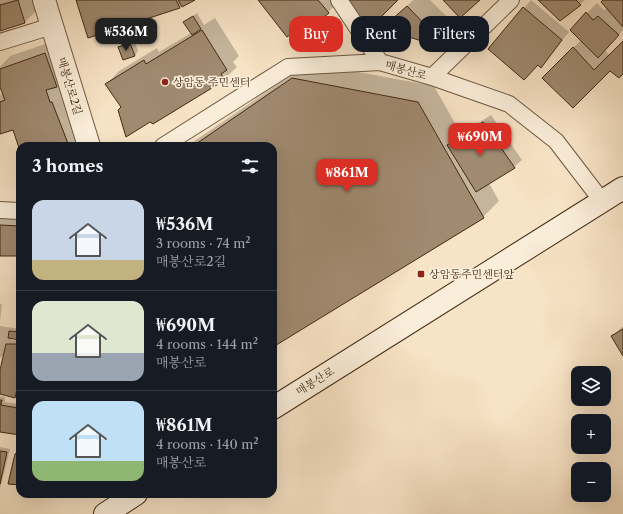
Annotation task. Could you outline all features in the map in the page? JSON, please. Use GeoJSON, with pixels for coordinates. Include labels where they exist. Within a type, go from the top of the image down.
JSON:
{"type":"FeatureCollection","features":[{"type":"Feature","properties":{"kind":"main road","name":"매봉산로2길"},"geometry":{"type":"LineString","coordinates":[[44,0],[87,142]]}},
{"type":"Feature","properties":{"kind":"main road","name":"매봉산로"},"geometry":{"type":"LineString","coordinates":[[277,405],[623,188]]}},
{"type":"Feature","properties":{"kind":"main road"},"geometry":{"type":"LineString","coordinates":[[105,514],[130,498]]}},
{"type":"Feature","properties":{"kind":"lane"},"geometry":{"type":"LineString","coordinates":[[339,0],[380,62]]}},
{"type":"Feature","properties":{"kind":"lane"},"geometry":{"type":"LineString","coordinates":[[432,77],[511,0]]}},
{"type":"Feature","properties":{"kind":"lane"},"geometry":{"type":"LineString","coordinates":[[0,42],[52,26]]}},
{"type":"Feature","properties":{"kind":"lane","name":"매봉산로"},"geometry":{"type":"LineString","coordinates":[[169,142],[288,67],[380,62],[432,77],[509,104],[556,141],[602,201]]}},
{"type":"Feature","properties":{"kind":"lane"},"geometry":{"type":"LineString","coordinates":[[0,210],[16,211]]}},
{"type":"Feature","properties":{"kind":"building"},"geometry":{"type":"Polygon","coordinates":[[[18,0],[25,23],[0,31],[0,5],[18,0]]]}},
{"type":"Feature","properties":{"kind":"building"},"geometry":{"type":"Polygon","coordinates":[[[76,0],[176,0],[180,8],[88,38],[76,0]]]}},
{"type":"Feature","properties":{"kind":"building"},"geometry":{"type":"Polygon","coordinates":[[[178,0],[195,0],[182,7],[178,0]]]}},
{"type":"Feature","properties":{"kind":"building"},"geometry":{"type":"Polygon","coordinates":[[[258,0],[318,0],[329,13],[325,16],[289,16],[289,36],[287,37],[258,0]]]}},
{"type":"Feature","properties":{"kind":"building"},"geometry":{"type":"Polygon","coordinates":[[[348,0],[398,0],[382,16],[357,16],[345,3],[348,0]]]}},
{"type":"Feature","properties":{"kind":"building"},"geometry":{"type":"Polygon","coordinates":[[[443,0],[480,0],[462,16],[458,16],[443,0]]]}},
{"type":"Feature","properties":{"kind":"building"},"geometry":{"type":"Polygon","coordinates":[[[538,0],[576,0],[581,5],[560,21],[538,0]]]}},
{"type":"Feature","properties":{"kind":"building"},"geometry":{"type":"Polygon","coordinates":[[[603,0],[623,0],[623,27],[601,2],[603,0]]]}},
{"type":"Feature","properties":{"kind":"building"},"geometry":{"type":"Polygon","coordinates":[[[407,6],[419,18],[419,40],[411,38],[411,16],[396,16],[407,6]]]}},
{"type":"Feature","properties":{"kind":"building"},"geometry":{"type":"Polygon","coordinates":[[[523,7],[562,40],[541,68],[538,65],[524,80],[489,50],[489,48],[523,7]]]}},
{"type":"Feature","properties":{"kind":"building"},"geometry":{"type":"Polygon","coordinates":[[[586,12],[593,20],[598,16],[619,35],[598,58],[570,30],[586,12]]]}},
{"type":"Feature","properties":{"kind":"building"},"geometry":{"type":"Polygon","coordinates":[[[193,16],[201,29],[192,35],[183,22],[193,16]]]}},
{"type":"Feature","properties":{"kind":"building","name":"상암동 주민센터"},"geometry":{"type":"Polygon","coordinates":[[[202,30],[227,70],[221,74],[225,80],[153,124],[150,122],[126,137],[118,110],[121,107],[105,84],[144,60],[146,64],[202,30]]]}},
{"type":"Feature","properties":{"kind":"building"},"geometry":{"type":"Polygon","coordinates":[[[623,41],[623,74],[619,78],[610,71],[573,108],[542,78],[573,47],[594,70],[623,41]]]}},
{"type":"Feature","properties":{"kind":"building"},"geometry":{"type":"Polygon","coordinates":[[[130,43],[135,56],[123,60],[118,47],[130,43]]]}},
{"type":"Feature","properties":{"kind":"building"},"geometry":{"type":"Polygon","coordinates":[[[45,53],[57,87],[46,90],[67,142],[17,142],[13,130],[0,134],[0,102],[5,100],[0,87],[0,69],[45,53]]]}},
{"type":"Feature","properties":{"kind":"building"},"geometry":{"type":"Polygon","coordinates":[[[292,78],[418,102],[484,218],[277,345],[277,142],[199,142],[292,78]]]}},
{"type":"Feature","properties":{"kind":"building"},"geometry":{"type":"Polygon","coordinates":[[[483,122],[515,168],[476,192],[447,145],[483,122]]]}},
{"type":"Feature","properties":{"kind":"building"},"geometry":{"type":"Polygon","coordinates":[[[0,225],[16,226],[16,256],[0,256],[0,225]]]}},
{"type":"Feature","properties":{"kind":"building"},"geometry":{"type":"Polygon","coordinates":[[[623,329],[623,356],[611,336],[623,329]]]}},
{"type":"Feature","properties":{"kind":"building"},"geometry":{"type":"Polygon","coordinates":[[[9,331],[16,332],[16,339],[8,338],[9,331]]]}},
{"type":"Feature","properties":{"kind":"building"},"geometry":{"type":"Polygon","coordinates":[[[6,344],[16,344],[15,398],[0,394],[0,370],[6,344]]]}},
{"type":"Feature","properties":{"kind":"building"},"geometry":{"type":"Polygon","coordinates":[[[0,400],[2,400],[1,405],[16,408],[16,434],[0,432],[0,400]]]}},
{"type":"Feature","properties":{"kind":"building"},"geometry":{"type":"Polygon","coordinates":[[[0,451],[7,452],[0,484],[0,451]]]}},
{"type":"Feature","properties":{"kind":"building"},"geometry":{"type":"Polygon","coordinates":[[[16,453],[16,485],[8,484],[16,453]]]}},
{"type":"Feature","properties":{"kind":"place","name":"상암동 주민센터"},"geometry":{"type":"Point","coordinates":[165,82]}},
{"type":"Feature","properties":{"kind":"place","name":"상암동주민센터앞"},"geometry":{"type":"Point","coordinates":[421,274]}}]}
